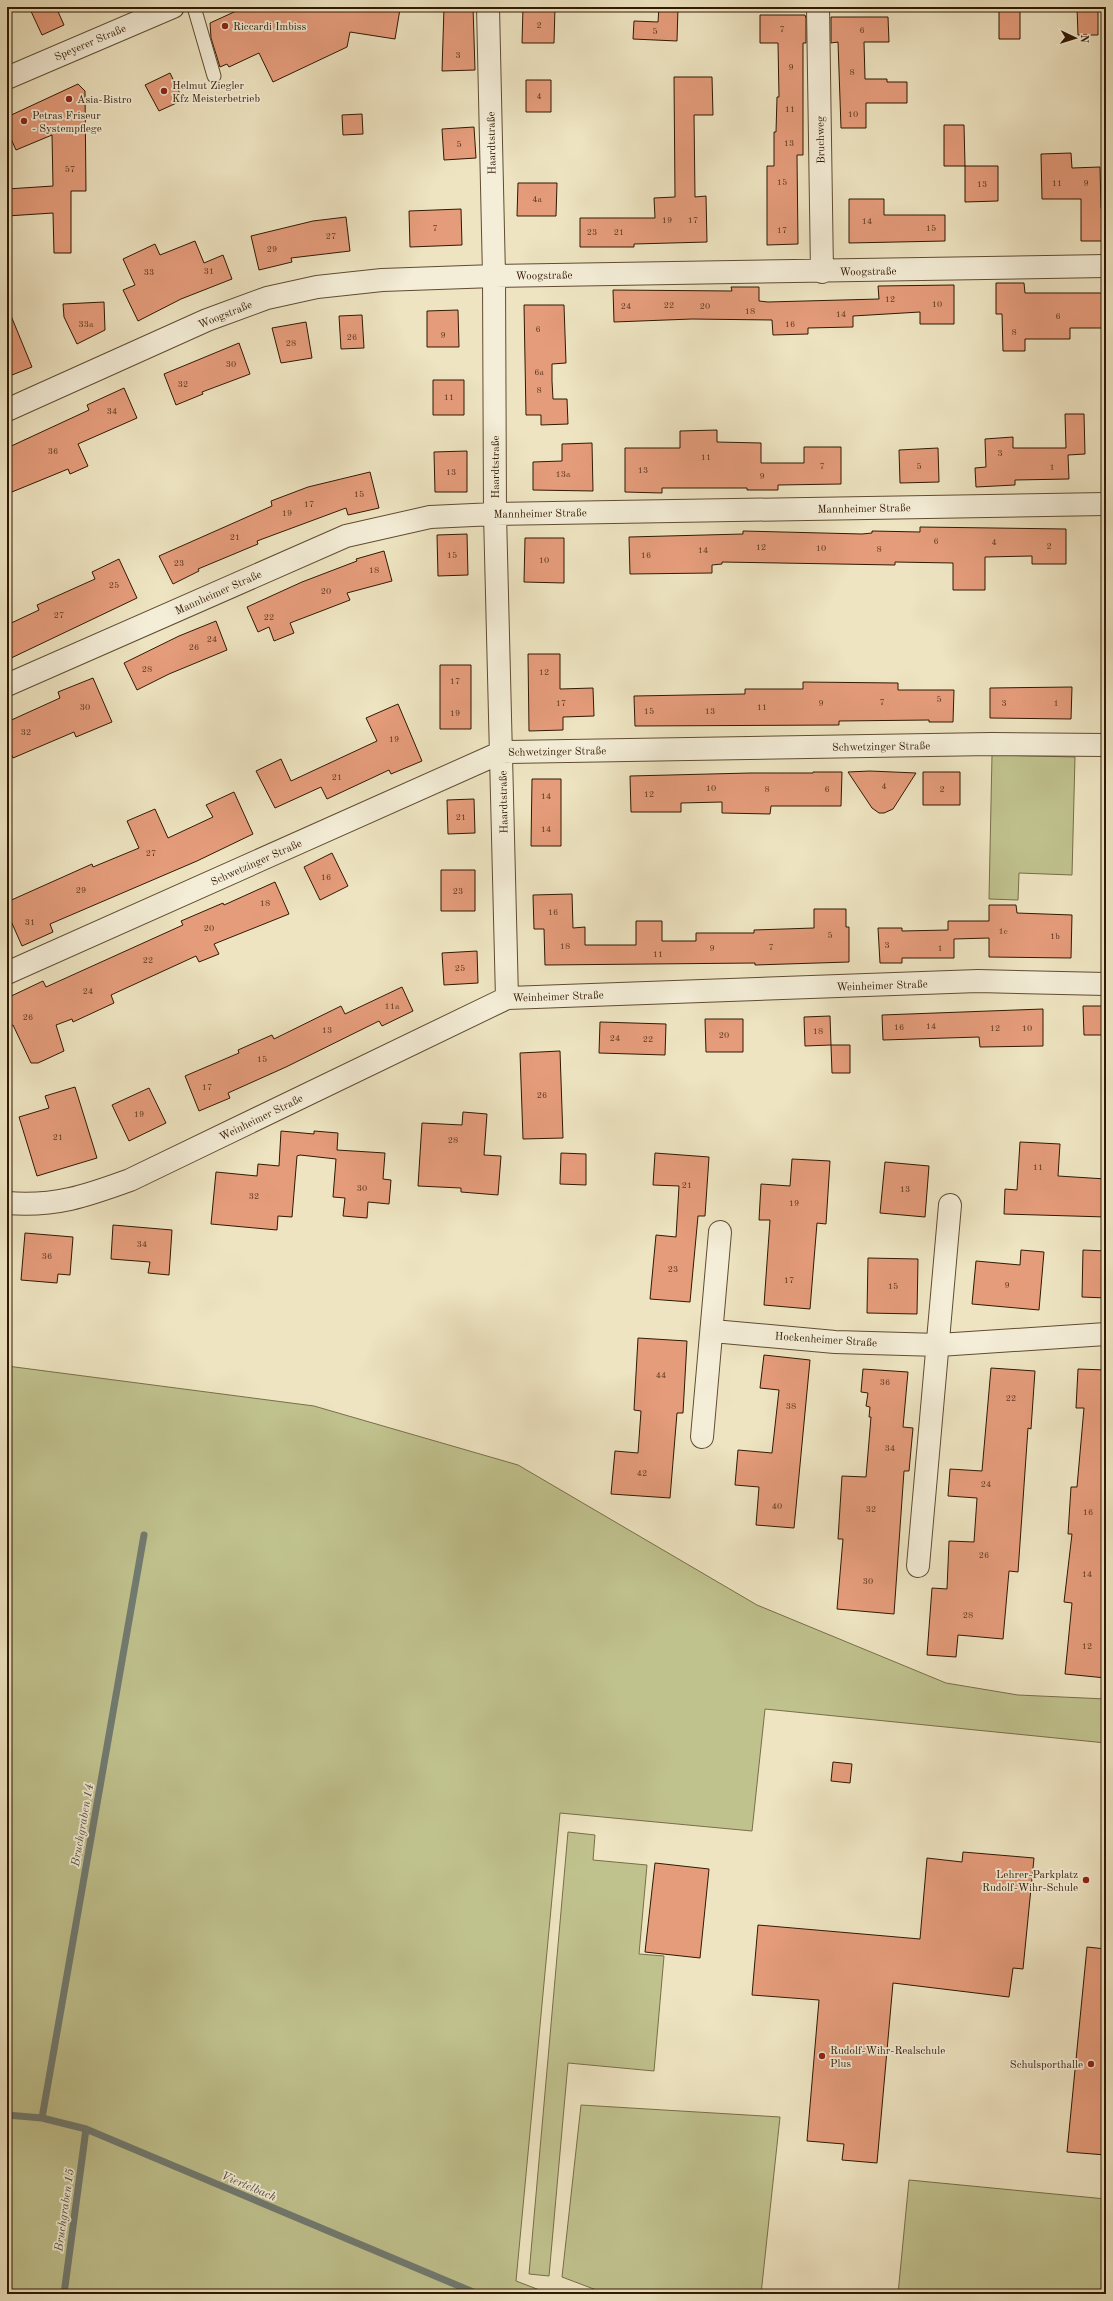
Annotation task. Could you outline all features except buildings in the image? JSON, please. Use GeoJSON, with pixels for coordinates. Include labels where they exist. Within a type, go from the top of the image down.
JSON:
{"type":"FeatureCollection","features":[{"type":"Feature","properties":{"kind":"street","name":"Speyerer Straße"},"geometry":{"type":"LineString","coordinates":[[7,78],[173,7]]}},
{"type":"Feature","properties":{"kind":"street","name":"Haardtstraße"},"geometry":{"type":"LineString","coordinates":[[488,7],[494,276],[495,514],[508,998]]}},
{"type":"Feature","properties":{"kind":"street","name":"Bruchweg"},"geometry":{"type":"LineString","coordinates":[[818,7],[822,272]]}},
{"type":"Feature","properties":{"kind":"street","name":"Woogstraße"},"geometry":{"type":"LineString","coordinates":[[7,410],[207,320],[267,298],[317,287],[382,280],[494,276],[822,272],[1106,266]]}},
{"type":"Feature","properties":{"kind":"street","name":"Mannheimer Straße"},"geometry":{"type":"LineString","coordinates":[[7,685],[346,536],[430,517],[495,514],[1106,504]]}},
{"type":"Feature","properties":{"kind":"street","name":"Schwetzinger Straße"},"geometry":{"type":"LineString","coordinates":[[7,973],[502,752],[991,744],[1106,745]]}},
{"type":"Feature","properties":{"kind":"street","name":"Weinheimer Straße"},"geometry":{"type":"LineString","coordinates":[[7,1203],[28,1205],[76,1199],[130,1180],[508,998],[978,981],[1106,984]]}},
{"type":"Feature","properties":{"kind":"street"},"geometry":{"type":"LineString","coordinates":[[918,1566],[939,1345],[950,1205]]}},
{"type":"Feature","properties":{"kind":"street"},"geometry":{"type":"LineString","coordinates":[[702,1436],[713,1331],[720,1232]]}},
{"type":"Feature","properties":{"kind":"street","name":"Hockenheimer Straße"},"geometry":{"type":"LineString","coordinates":[[713,1331],[835,1342],[939,1345],[1106,1334]]}},
{"type":"Feature","properties":{"kind":"lane"},"geometry":{"type":"LineString","coordinates":[[194,7],[214,76]]}},
{"type":"Feature","properties":{"kind":"green space"},"geometry":{"type":"Polygon","coordinates":[[[992,755],[1075,757],[1072,875],[1019,873],[1018,900],[989,899],[992,755]]]}},
{"type":"Feature","properties":{"kind":"green space"},"geometry":{"type":"Polygon","coordinates":[[[7,1366],[314,1406],[518,1465],[757,1605],[946,1683],[1018,1695],[1106,1699],[1106,1743],[765,1709],[752,1831],[560,1813],[516,2281],[550,2294],[7,2294],[7,1366]]]}},
{"type":"Feature","properties":{"kind":"green space"},"geometry":{"type":"Polygon","coordinates":[[[568,1832],[595,1835],[593,1860],[647,1865],[639,1954],[664,1956],[654,2071],[568,2063],[549,2276],[529,2274],[568,1832]]]}},
{"type":"Feature","properties":{"kind":"green space"},"geometry":{"type":"Polygon","coordinates":[[[581,2105],[780,2117],[761,2294],[607,2294],[562,2277],[581,2105]]]}},
{"type":"Feature","properties":{"kind":"green space"},"geometry":{"type":"Polygon","coordinates":[[[909,2180],[1106,2199],[1106,2294],[898,2294],[909,2180]]]}},
{"type":"Feature","properties":{"kind":"waterway","name":"Bruchgraben 14"},"geometry":{"type":"LineString","coordinates":[[42,2118],[144,1535]]}},
{"type":"Feature","properties":{"kind":"waterway","name":"Viertelbach"},"geometry":{"type":"LineString","coordinates":[[7,2115],[42,2118],[86,2129],[478,2294]]}},
{"type":"Feature","properties":{"kind":"waterway","name":"Bruchgraben 15"},"geometry":{"type":"LineString","coordinates":[[64,2294],[86,2129]]}},
{"type":"Feature","properties":{"kind":"place","name":"Riccardi Imbiss"},"geometry":{"type":"Point","coordinates":[225,26]}},
{"type":"Feature","properties":{"kind":"place","name":"Helmut Ziegler Kfz Meisterbetrieb"},"geometry":{"type":"Point","coordinates":[164,91]}},
{"type":"Feature","properties":{"kind":"place","name":"Asia-Bistro"},"geometry":{"type":"Point","coordinates":[69,99]}},
{"type":"Feature","properties":{"kind":"place","name":"Petras Friseur - Systempflege"},"geometry":{"type":"Point","coordinates":[24,121]}},
{"type":"Feature","properties":{"kind":"place","name":"Lehrer-Parkplatz Rudolf-Wihr-Schule"},"geometry":{"type":"Point","coordinates":[1086,1880]}},
{"type":"Feature","properties":{"kind":"place","name":"Rudolf-Wihr-Realschule Plus"},"geometry":{"type":"Point","coordinates":[822,2056]}},
{"type":"Feature","properties":{"kind":"place","name":"Schulsporthalle"},"geometry":{"type":"Point","coordinates":[1091,2064]}}]}
